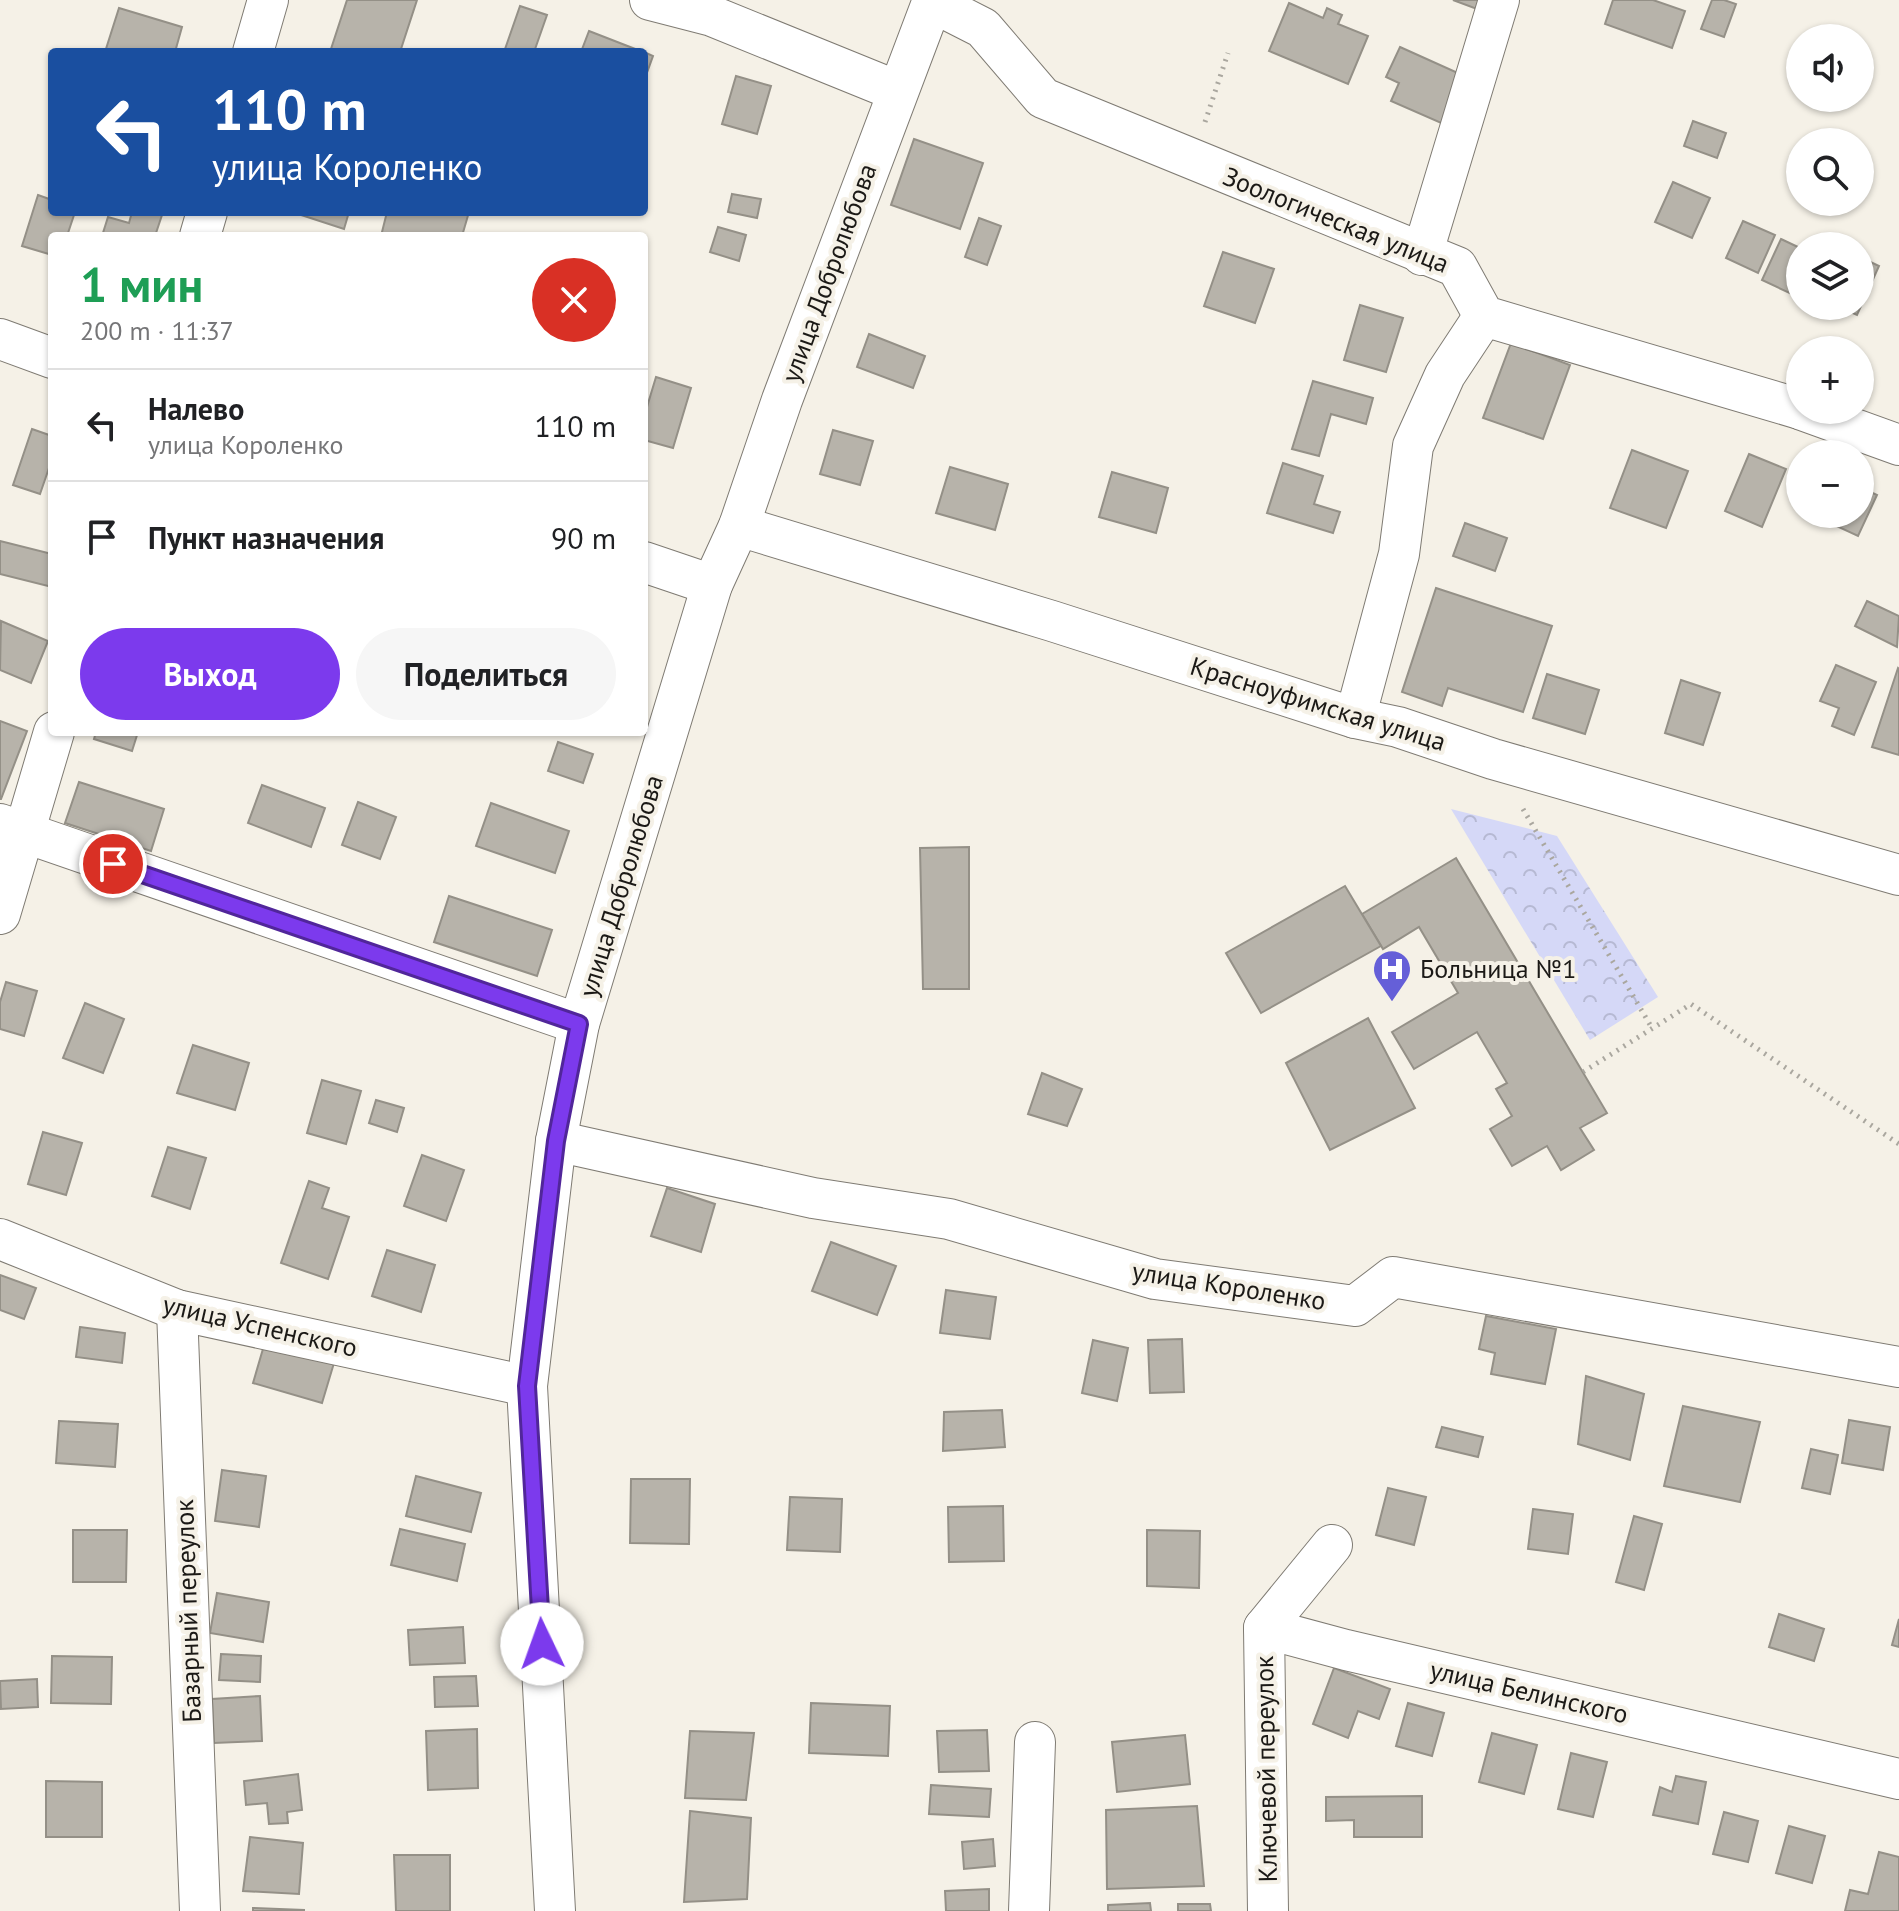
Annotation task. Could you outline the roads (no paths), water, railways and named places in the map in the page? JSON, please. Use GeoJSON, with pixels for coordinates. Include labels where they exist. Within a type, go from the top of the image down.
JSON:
{"type":"FeatureCollection","features":[{"type":"Feature","properties":{"kind":"street"},"geometry":{"type":"LineString","coordinates":[[254,48],[268,0]]}},
{"type":"Feature","properties":{"kind":"street"},"geometry":{"type":"LineString","coordinates":[[650,0],[712,16],[897,91]]}},
{"type":"Feature","properties":{"kind":"street"},"geometry":{"type":"LineString","coordinates":[[1422,255],[1499,0]]}},
{"type":"Feature","properties":{"kind":"street","name":"улица Добролюбова"},"geometry":{"type":"LineString","coordinates":[[555,1911],[527,1386],[556,1141],[579,1024],[712,585],[739,526],[782,400],[932,1]]}},
{"type":"Feature","properties":{"kind":"street","name":"Зоологическая улица"},"geometry":{"type":"LineString","coordinates":[[932,1],[983,28],[1043,98],[1457,267],[1484,316]]}},
{"type":"Feature","properties":{"kind":"street"},"geometry":{"type":"LineString","coordinates":[[1355,718],[1399,554],[1413,446],[1445,375],[1484,316],[1786,406]]}},
{"type":"Feature","properties":{"kind":"street"},"geometry":{"type":"LineString","coordinates":[[0,339],[48,357]]}},
{"type":"Feature","properties":{"kind":"street"},"geometry":{"type":"LineString","coordinates":[[1840,424],[1899,445]]}},
{"type":"Feature","properties":{"kind":"street","name":"Красноуфимская улица"},"geometry":{"type":"LineString","coordinates":[[739,526],[1052,621],[1355,718],[1398,727],[1493,759],[1899,875]]}},
{"type":"Feature","properties":{"kind":"street"},"geometry":{"type":"LineString","coordinates":[[648,563],[712,585]]}},
{"type":"Feature","properties":{"kind":"street"},"geometry":{"type":"LineString","coordinates":[[0,914],[13,829],[52,736]]}},
{"type":"Feature","properties":{"kind":"street"},"geometry":{"type":"LineString","coordinates":[[13,829],[579,1024]]}},
{"type":"Feature","properties":{"kind":"street","name":"улица Короленко"},"geometry":{"type":"LineString","coordinates":[[556,1141],[813,1198],[949,1219],[1155,1279],[1355,1306],[1393,1277],[1899,1367]]}},
{"type":"Feature","properties":{"kind":"street","name":"улица Успенского"},"geometry":{"type":"LineString","coordinates":[[0,1239],[177,1310],[527,1386]]}},
{"type":"Feature","properties":{"kind":"street","name":"Базарный переулок"},"geometry":{"type":"LineString","coordinates":[[177,1310],[200,1911]]}},
{"type":"Feature","properties":{"kind":"street"},"geometry":{"type":"LineString","coordinates":[[1264,1628],[1332,1545]]}},
{"type":"Feature","properties":{"kind":"street","name":"улица Белинского"},"geometry":{"type":"LineString","coordinates":[[1264,1628],[1346,1650],[1899,1779]]}},
{"type":"Feature","properties":{"kind":"street","name":"Ключевой переулок"},"geometry":{"type":"LineString","coordinates":[[1264,1628],[1268,1911]]}},
{"type":"Feature","properties":{"kind":"street"},"geometry":{"type":"LineString","coordinates":[[1029,1911],[1035,1742]]}},
{"type":"Feature","properties":{"kind":"place","name":"Больница №1"},"geometry":{"type":"Point","coordinates":[1392,1003]}}]}
